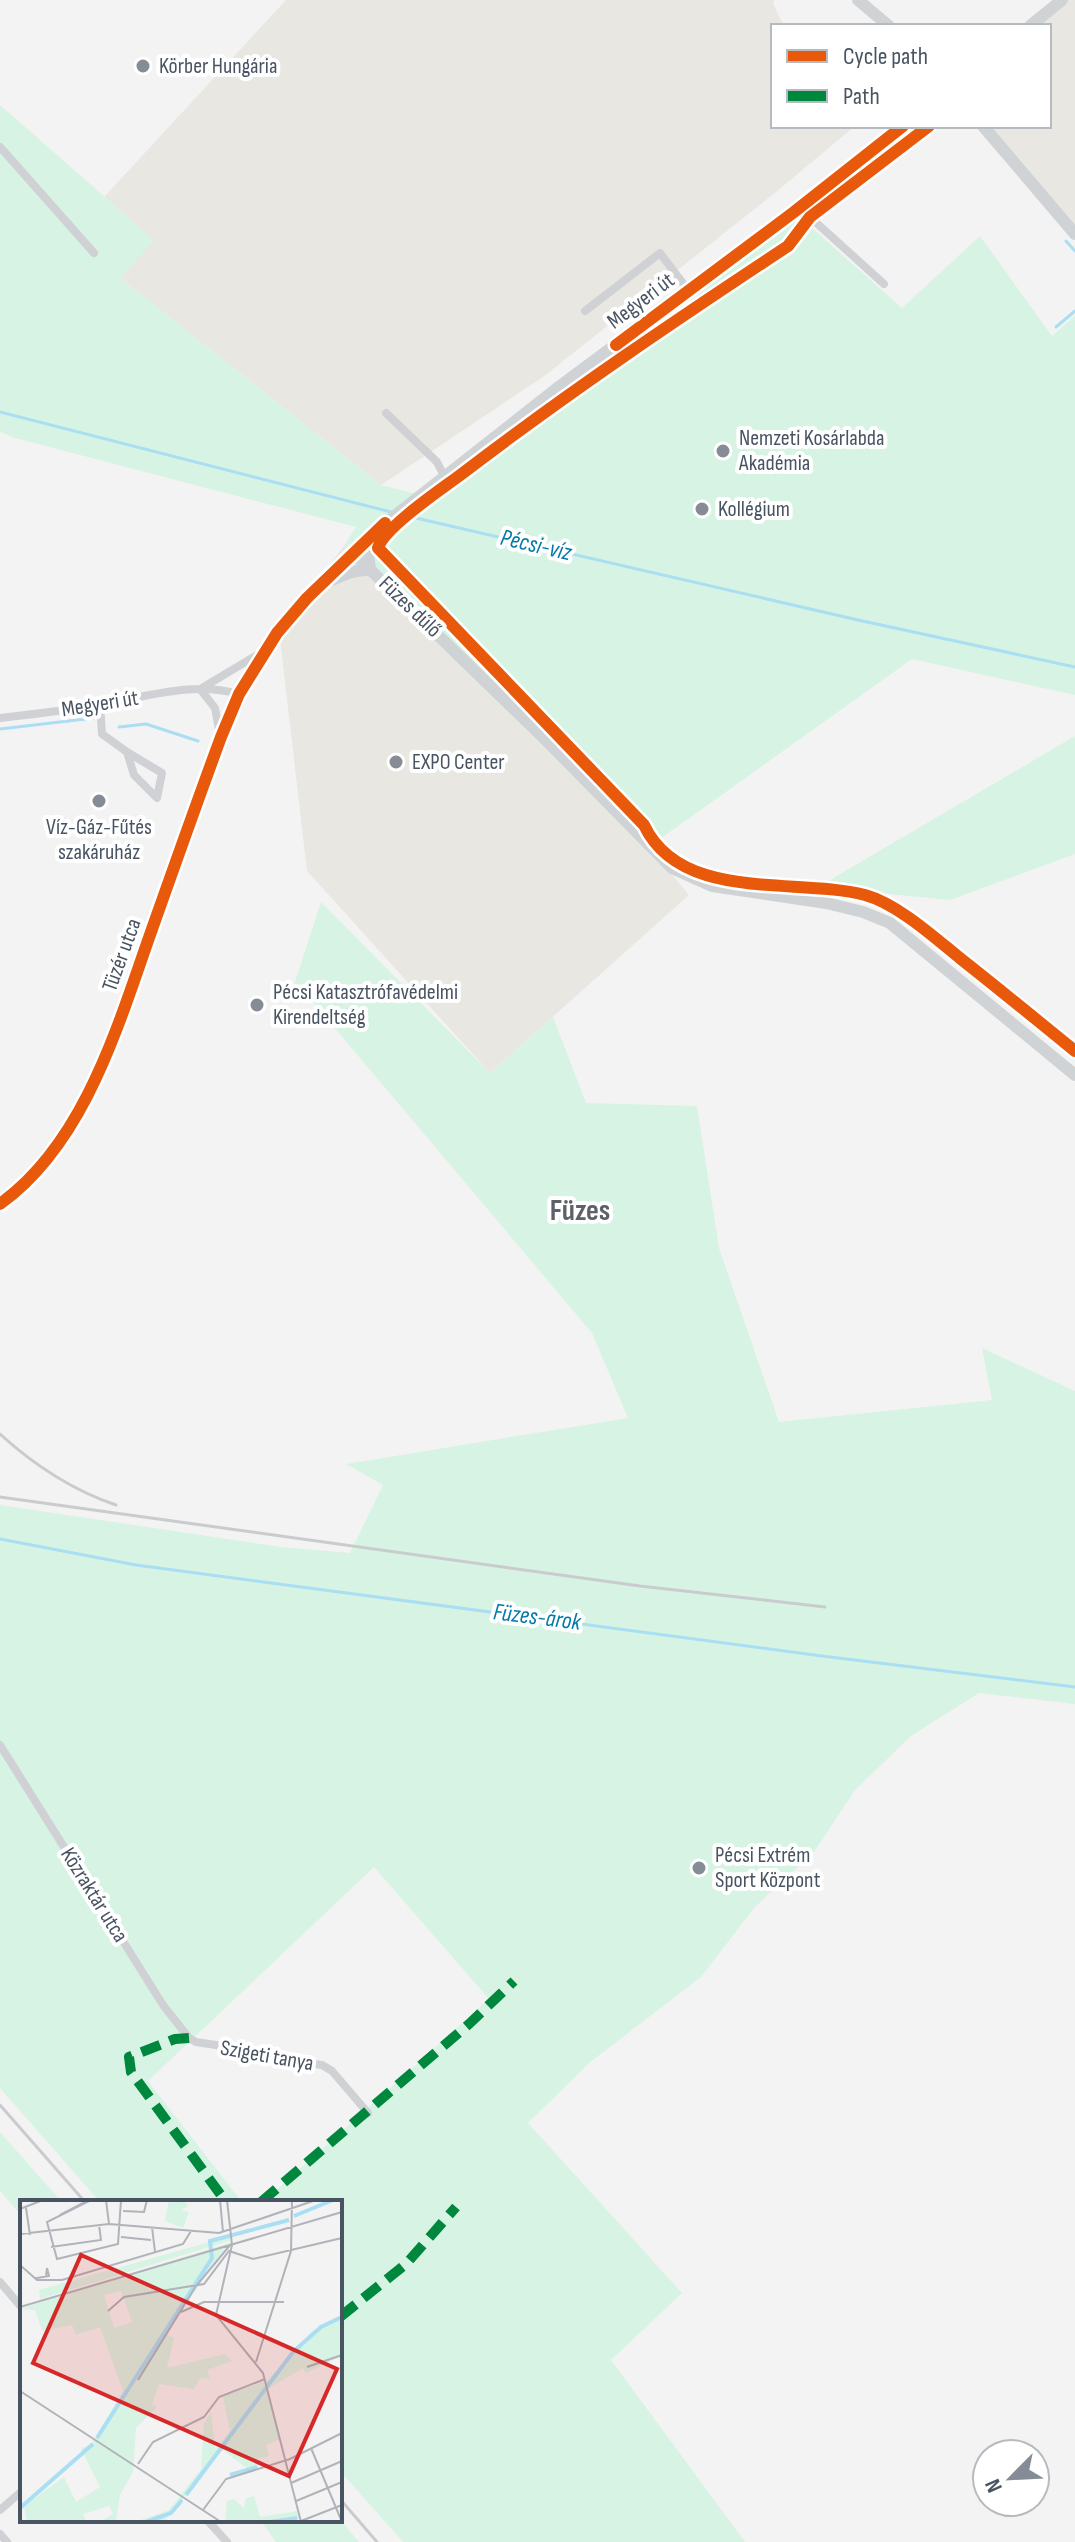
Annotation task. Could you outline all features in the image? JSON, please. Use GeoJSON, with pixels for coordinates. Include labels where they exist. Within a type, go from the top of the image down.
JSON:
{"type":"FeatureCollection","features":[{"type":"Feature","properties":{"kind":"street"},"geometry":{"type":"LineString","coordinates":[[858,0],[887,24]]}},
{"type":"Feature","properties":{"kind":"street"},"geometry":{"type":"LineString","coordinates":[[1032,24],[1062,0]]}},
{"type":"Feature","properties":{"kind":"street","name":"Megyeri út"},"geometry":{"type":"LineString","coordinates":[[0,718],[100,705],[174,691],[200,689],[239,694],[266,649],[307,598],[387,521],[800,208],[900,128]]}},
{"type":"Feature","properties":{"kind":"street"},"geometry":{"type":"LineString","coordinates":[[984,128],[1075,234]]}},
{"type":"Feature","properties":{"kind":"street"},"geometry":{"type":"LineString","coordinates":[[0,147],[94,253]]}},
{"type":"Feature","properties":{"kind":"street"},"geometry":{"type":"LineString","coordinates":[[800,208],[884,284]]}},
{"type":"Feature","properties":{"kind":"street"},"geometry":{"type":"LineString","coordinates":[[585,311],[660,253],[688,290]]}},
{"type":"Feature","properties":{"kind":"street"},"geometry":{"type":"LineString","coordinates":[[386,413],[437,462],[444,476]]}},
{"type":"Feature","properties":{"kind":"street"},"geometry":{"type":"LineString","coordinates":[[322,585],[351,572],[370,569],[369,545],[373,533]]}},
{"type":"Feature","properties":{"kind":"street","name":"Füzes dűlő"},"geometry":{"type":"LineString","coordinates":[[354,554],[514,708],[672,868],[712,886],[826,903],[863,912],[890,923],[1075,1075]]}},
{"type":"Feature","properties":{"kind":"street","name":"Megyeri út"},"geometry":{"type":"LineString","coordinates":[[200,689],[266,649]]}},
{"type":"Feature","properties":{"kind":"street"},"geometry":{"type":"LineString","coordinates":[[200,689],[215,708],[221,737]]}},
{"type":"Feature","properties":{"kind":"street","name":"Tüzér utca"},"geometry":{"type":"LineString","coordinates":[[0,1204],[48,1157],[87,1095],[112,1044],[239,694]]}},
{"type":"Feature","properties":{"kind":"street"},"geometry":{"type":"LineString","coordinates":[[100,705],[102,734],[162,773],[157,798],[134,775],[127,752]]}},
{"type":"Feature","properties":{"kind":"street","name":"Közraktár utca"},"geometry":{"type":"LineString","coordinates":[[0,1745],[163,2005],[193,2041]]}},
{"type":"Feature","properties":{"kind":"street","name":"Szigeti tanya"},"geometry":{"type":"LineString","coordinates":[[193,2041],[242,2049],[275,2059],[322,2065],[332,2071],[368,2113]]}},
{"type":"Feature","properties":{"kind":"street"},"geometry":{"type":"LineString","coordinates":[[0,2282],[20,2306]]}},
{"type":"Feature","properties":{"kind":"street"},"geometry":{"type":"LineString","coordinates":[[0,2510],[20,2493]]}},
{"type":"Feature","properties":{"kind":"street"},"geometry":{"type":"LineString","coordinates":[[209,2522],[227,2542]]}},
{"type":"Feature","properties":{"kind":"street"},"geometry":{"type":"LineString","coordinates":[[0,2534],[7,2542]]}},
{"type":"Feature","properties":{"kind":"shaded area"},"geometry":{"type":"Polygon","coordinates":[[[286,0],[774,0],[783,24],[771,24],[771,128],[853,128],[543,377],[381,485],[120,278],[105,196],[286,0]]]}},
{"type":"Feature","properties":{"kind":"shaded area"},"geometry":{"type":"Polygon","coordinates":[[[1066,0],[1075,0],[1075,237],[986,128],[1051,128],[1051,24],[1035,24],[1066,0]]]}},
{"type":"Feature","properties":{"kind":"shaded area"},"geometry":{"type":"Polygon","coordinates":[[[344,546],[636,831],[689,895],[490,1073],[307,871],[280,639],[308,592],[344,546]]]}},
{"type":"Feature","properties":{"kind":"green space"},"geometry":{"type":"Polygon","coordinates":[[[0,105],[154,240],[120,278],[381,485],[424,496],[794,212],[902,308],[980,236],[1052,336],[1075,316],[1075,695],[912,659],[650,846],[344,546],[356,527],[0,432],[0,105]]]}},
{"type":"Feature","properties":{"kind":"green space"},"geometry":{"type":"Polygon","coordinates":[[[1075,736],[1075,854],[950,900],[818,887],[1075,736]]]}},
{"type":"Feature","properties":{"kind":"green space"},"geometry":{"type":"Polygon","coordinates":[[[321,902],[490,1073],[553,1017],[586,1103],[697,1106],[719,1248],[779,1422],[992,1400],[982,1348],[1075,1391],[1075,1704],[979,1693],[911,1736],[855,1790],[814,1852],[754,1908],[701,1977],[589,2063],[528,2123],[682,2293],[611,2360],[745,2542],[403,2542],[342,2473],[342,2200],[265,2200],[489,1999],[374,1867],[148,2081],[240,2200],[98,2200],[0,2088],[0,1505],[281,1547],[350,1553],[383,1485],[346,1464],[628,1418],[592,1333],[312,1001],[294,985],[321,902]]]}},
{"type":"Feature","properties":{"kind":"green space"},"geometry":{"type":"Polygon","coordinates":[[[0,2132],[60,2200],[20,2200],[20,2214],[0,2191],[0,2132]]]}},
{"type":"Feature","properties":{"kind":"green space"},"geometry":{"type":"Polygon","coordinates":[[[261,2522],[342,2522],[359,2542],[276,2542],[261,2522]]]}},
{"type":"Feature","properties":{"kind":"waterway"},"geometry":{"type":"LineString","coordinates":[[1066,241],[1075,251]]}},
{"type":"Feature","properties":{"kind":"waterway"},"geometry":{"type":"LineString","coordinates":[[1056,327],[1075,311]]}},
{"type":"Feature","properties":{"kind":"waterway","name":"Pécsi-víz"},"geometry":{"type":"LineString","coordinates":[[0,412],[391,512]]}},
{"type":"Feature","properties":{"kind":"waterway","name":"Pécsi-víz"},"geometry":{"type":"LineString","coordinates":[[403,515],[1075,667]]}},
{"type":"Feature","properties":{"kind":"waterway"},"geometry":{"type":"LineString","coordinates":[[0,729],[94,718]]}},
{"type":"Feature","properties":{"kind":"waterway"},"geometry":{"type":"LineString","coordinates":[[119,727],[146,724],[198,741]]}},
{"type":"Feature","properties":{"kind":"waterway","name":"Füzes-árok"},"geometry":{"type":"LineString","coordinates":[[0,1539],[136,1565],[1075,1687]]}},
{"type":"Feature","properties":{"kind":"railway"},"geometry":{"type":"LineString","coordinates":[[0,1434],[54,1476],[116,1505]]}},
{"type":"Feature","properties":{"kind":"railway"},"geometry":{"type":"LineString","coordinates":[[0,1497],[640,1586],[825,1607]]}},
{"type":"Feature","properties":{"kind":"railway"},"geometry":{"type":"LineString","coordinates":[[0,2105],[83,2200]]}},
{"type":"Feature","properties":{"kind":"railway"},"geometry":{"type":"LineString","coordinates":[[342,2501],[377,2542]]}},
{"type":"Feature","properties":{"kind":"marked path"},"geometry":{"type":"LineString","coordinates":[[263,2200],[469,2024],[514,1981]]}},
{"type":"Feature","properties":{"kind":"marked path"},"geometry":{"type":"LineString","coordinates":[[189,2038],[175,2039],[129,2057],[131,2072],[225,2200]]}},
{"type":"Feature","properties":{"kind":"marked path"},"geometry":{"type":"LineString","coordinates":[[342,2315],[406,2264],[456,2207]]}},
{"type":"Feature","properties":{"kind":"cycle path"},"geometry":{"type":"LineString","coordinates":[[616,345],[900,128]]}},
{"type":"Feature","properties":{"kind":"cycle path"},"geometry":{"type":"LineString","coordinates":[[926,128],[810,217],[788,246],[499,446],[401,520],[378,548],[644,825],[661,850],[684,866],[712,877],[837,890],[878,899],[928,932],[1075,1051]]}},
{"type":"Feature","properties":{"kind":"cycle path"},"geometry":{"type":"LineString","coordinates":[[0,1204],[30,1179],[55,1149],[95,1080],[239,694],[277,633],[307,598],[385,523]]}},
{"type":"Feature","properties":{"kind":"place","name":"Körber Hungária"},"geometry":{"type":"Point","coordinates":[143,66]}},
{"type":"Feature","properties":{"kind":"place","name":"Nemzeti Kosárlabda Akadémia"},"geometry":{"type":"Point","coordinates":[723,451]}},
{"type":"Feature","properties":{"kind":"place","name":"Kollégium"},"geometry":{"type":"Point","coordinates":[702,509]}},
{"type":"Feature","properties":{"kind":"place","name":"EXPO Center"},"geometry":{"type":"Point","coordinates":[396,762]}},
{"type":"Feature","properties":{"kind":"place","name":"Víz-Gáz-Fűtés szakáruház"},"geometry":{"type":"Point","coordinates":[99,801]}},
{"type":"Feature","properties":{"kind":"place","name":"Pécsi Katasztrófavédelmi Kirendeltség"},"geometry":{"type":"Point","coordinates":[257,1005]}},
{"type":"Feature","properties":{"kind":"place","name":"Pécsi Extrém Sport Központ"},"geometry":{"type":"Point","coordinates":[699,1868]}},
{"type":"Feature","properties":{"kind":"district","name":"Füzes"},"geometry":{"type":"Point","coordinates":[580,1211]}}]}
